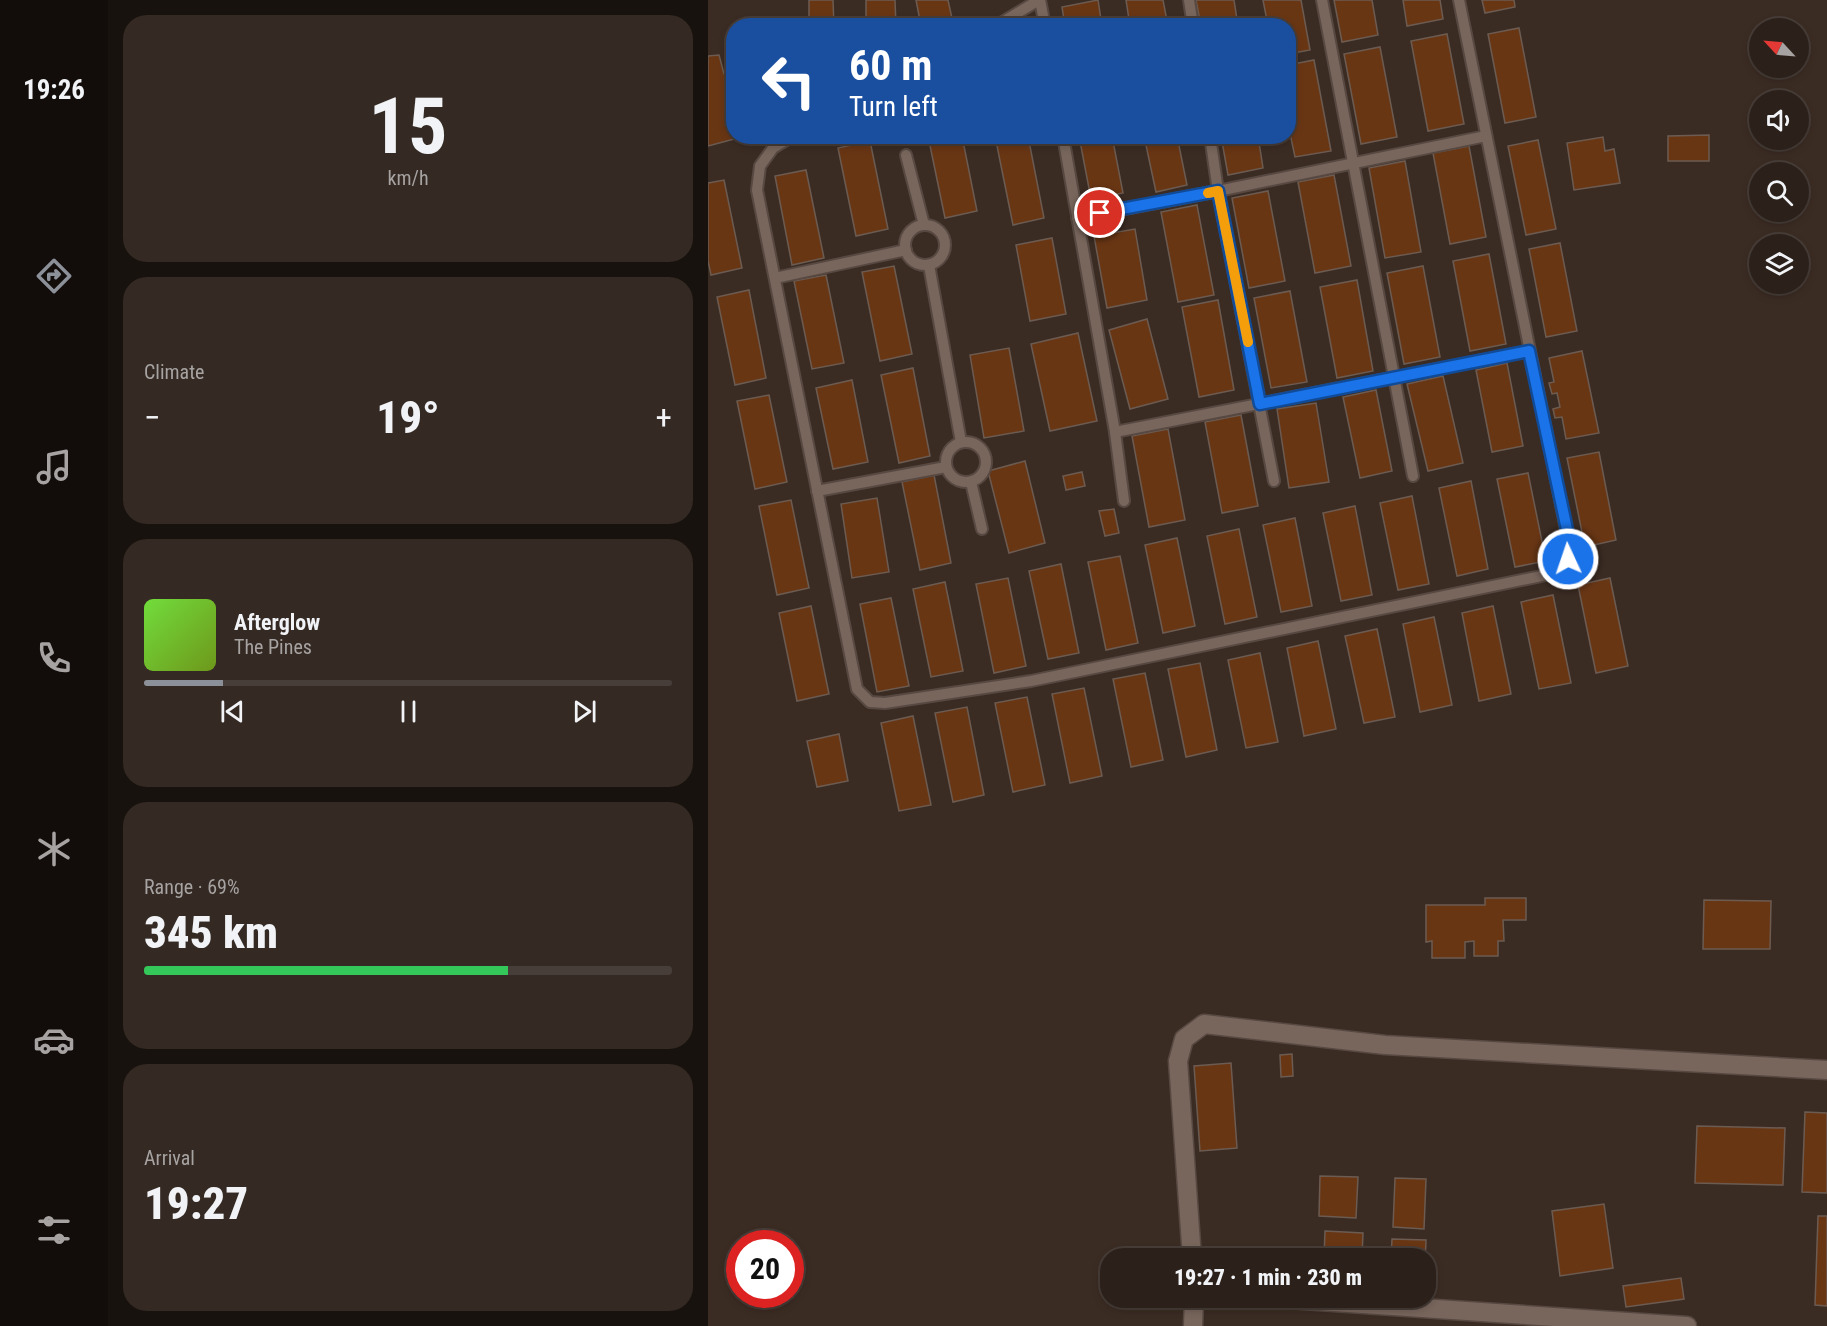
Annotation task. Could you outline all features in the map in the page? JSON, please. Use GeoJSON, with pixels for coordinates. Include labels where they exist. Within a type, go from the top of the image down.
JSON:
{"type":"FeatureCollection","features":[{"type":"Feature","properties":{"kind":"street"},"geometry":{"type":"LineString","coordinates":[[1191,1248],[1178,1061],[1184,1039],[1204,1024],[1385,1045],[1827,1070]]}},
{"type":"Feature","properties":{"kind":"street"},"geometry":{"type":"LineString","coordinates":[[1193,1326],[1194,1308]]}},
{"type":"Feature","properties":{"kind":"street"},"geometry":{"type":"LineString","coordinates":[[1422,1308],[1687,1326]]}},
{"type":"Feature","properties":{"kind":"lane"},"geometry":{"type":"LineString","coordinates":[[1010,18],[1040,0],[1043,18]]}},
{"type":"Feature","properties":{"kind":"lane"},"geometry":{"type":"LineString","coordinates":[[1189,0],[1192,18]]}},
{"type":"Feature","properties":{"kind":"lane"},"geometry":{"type":"LineString","coordinates":[[1322,0],[1413,476]]}},
{"type":"Feature","properties":{"kind":"lane"},"geometry":{"type":"LineString","coordinates":[[780,144],[773,148],[759,166],[758,190],[857,689],[870,702],[885,704],[1031,681],[1556,573],[1568,559],[1569,539],[1459,0]]}},
{"type":"Feature","properties":{"kind":"lane"},"geometry":{"type":"LineString","coordinates":[[1077,218],[1486,136]]}},
{"type":"Feature","properties":{"kind":"lane"},"geometry":{"type":"LineString","coordinates":[[1064,144],[1115,432],[1124,501]]}},
{"type":"Feature","properties":{"kind":"lane"},"geometry":{"type":"LineString","coordinates":[[1211,144],[1218,191],[1274,481]]}},
{"type":"Feature","properties":{"kind":"lane"},"geometry":{"type":"LineString","coordinates":[[906,155],[924,225]]}},
{"type":"Feature","properties":{"kind":"lane"},"geometry":{"type":"LineString","coordinates":[[924,225],[932,226],[940,231],[944,238],[943,255],[929,265],[919,264],[911,259],[906,250],[909,234],[924,225]]}},
{"type":"Feature","properties":{"kind":"lane"},"geometry":{"type":"LineString","coordinates":[[775,278],[906,250]]}},
{"type":"Feature","properties":{"kind":"lane"},"geometry":{"type":"LineString","coordinates":[[929,265],[961,442]]}},
{"type":"Feature","properties":{"kind":"lane"},"geometry":{"type":"LineString","coordinates":[[1115,432],[1529,351]]}},
{"type":"Feature","properties":{"kind":"lane"},"geometry":{"type":"LineString","coordinates":[[961,442],[976,444],[982,449],[985,457],[985,471],[971,482],[956,480],[949,474],[946,467],[945,459],[948,452],[961,442]]}},
{"type":"Feature","properties":{"kind":"lane"},"geometry":{"type":"LineString","coordinates":[[817,490],[946,467]]}},
{"type":"Feature","properties":{"kind":"lane"},"geometry":{"type":"LineString","coordinates":[[971,482],[982,529]]}},
{"type":"Feature","properties":{"kind":"building"},"geometry":{"type":"Polygon","coordinates":[[[809,0],[833,0],[834,18],[809,18],[809,0]]]}},
{"type":"Feature","properties":{"kind":"building"},"geometry":{"type":"Polygon","coordinates":[[[866,0],[895,0],[896,18],[866,18],[866,0]]]}},
{"type":"Feature","properties":{"kind":"building"},"geometry":{"type":"Polygon","coordinates":[[[916,0],[948,0],[952,18],[919,18],[916,0]]]}},
{"type":"Feature","properties":{"kind":"building"},"geometry":{"type":"Polygon","coordinates":[[[1098,0],[1101,18],[1064,18],[1062,7],[1098,0]]]}},
{"type":"Feature","properties":{"kind":"building"},"geometry":{"type":"Polygon","coordinates":[[[1126,0],[1163,0],[1166,18],[1129,18],[1126,0]]]}},
{"type":"Feature","properties":{"kind":"building"},"geometry":{"type":"Polygon","coordinates":[[[1196,0],[1234,0],[1237,18],[1199,18],[1196,0]]]}},
{"type":"Feature","properties":{"kind":"building"},"geometry":{"type":"Polygon","coordinates":[[[1263,0],[1301,0],[1310,50],[1296,53],[1296,18],[1266,18],[1263,0]]]}},
{"type":"Feature","properties":{"kind":"building"},"geometry":{"type":"Polygon","coordinates":[[[1334,0],[1372,0],[1378,35],[1342,42],[1334,0]]]}},
{"type":"Feature","properties":{"kind":"building"},"geometry":{"type":"Polygon","coordinates":[[[1403,0],[1440,0],[1443,19],[1407,26],[1403,0]]]}},
{"type":"Feature","properties":{"kind":"building"},"geometry":{"type":"Polygon","coordinates":[[[1482,0],[1514,0],[1515,7],[1485,13],[1482,0]]]}},
{"type":"Feature","properties":{"kind":"building"},"geometry":{"type":"Polygon","coordinates":[[[1519,28],[1536,117],[1505,123],[1488,34],[1519,28]]]}},
{"type":"Feature","properties":{"kind":"building"},"geometry":{"type":"Polygon","coordinates":[[[1447,34],[1464,124],[1428,131],[1411,41],[1447,34]]]}},
{"type":"Feature","properties":{"kind":"building"},"geometry":{"type":"Polygon","coordinates":[[[1380,47],[1397,137],[1361,144],[1344,54],[1380,47]]]}},
{"type":"Feature","properties":{"kind":"building"},"geometry":{"type":"Polygon","coordinates":[[[719,55],[726,75],[726,141],[708,146],[708,56],[719,55]]]}},
{"type":"Feature","properties":{"kind":"building"},"geometry":{"type":"Polygon","coordinates":[[[1314,60],[1331,151],[1295,157],[1292,144],[1296,144],[1296,63],[1314,60]]]}},
{"type":"Feature","properties":{"kind":"building"},"geometry":{"type":"Polygon","coordinates":[[[1709,135],[1709,161],[1668,161],[1668,136],[1709,135]]]}},
{"type":"Feature","properties":{"kind":"building"},"geometry":{"type":"Polygon","coordinates":[[[1603,137],[1605,151],[1614,149],[1620,183],[1574,190],[1567,143],[1603,137]]]}},
{"type":"Feature","properties":{"kind":"building"},"geometry":{"type":"Polygon","coordinates":[[[1538,140],[1556,229],[1526,235],[1508,146],[1538,140]]]}},
{"type":"Feature","properties":{"kind":"building"},"geometry":{"type":"Polygon","coordinates":[[[871,144],[888,229],[856,236],[838,148],[871,144]]]}},
{"type":"Feature","properties":{"kind":"building"},"geometry":{"type":"Polygon","coordinates":[[[930,144],[964,144],[977,211],[945,218],[930,144]]]}},
{"type":"Feature","properties":{"kind":"building"},"geometry":{"type":"Polygon","coordinates":[[[997,144],[1030,144],[1044,218],[1013,225],[997,144]]]}},
{"type":"Feature","properties":{"kind":"building"},"geometry":{"type":"Polygon","coordinates":[[[1081,144],[1114,144],[1123,193],[1091,199],[1081,144]]]}},
{"type":"Feature","properties":{"kind":"building"},"geometry":{"type":"Polygon","coordinates":[[[1146,144],[1179,144],[1187,185],[1156,192],[1146,144]]]}},
{"type":"Feature","properties":{"kind":"building"},"geometry":{"type":"Polygon","coordinates":[[[1222,144],[1259,144],[1263,168],[1228,175],[1222,144]]]}},
{"type":"Feature","properties":{"kind":"building"},"geometry":{"type":"Polygon","coordinates":[[[1469,146],[1486,237],[1450,244],[1433,153],[1469,146]]]}},
{"type":"Feature","properties":{"kind":"building"},"geometry":{"type":"Polygon","coordinates":[[[1405,161],[1421,252],[1385,258],[1369,168],[1405,161]]]}},
{"type":"Feature","properties":{"kind":"building"},"geometry":{"type":"Polygon","coordinates":[[[806,170],[824,258],[792,265],[775,176],[806,170]]]}},
{"type":"Feature","properties":{"kind":"building"},"geometry":{"type":"Polygon","coordinates":[[[1334,175],[1351,266],[1315,273],[1298,182],[1334,175]]]}},
{"type":"Feature","properties":{"kind":"building"},"geometry":{"type":"Polygon","coordinates":[[[724,180],[742,268],[711,275],[708,261],[708,183],[724,180]]]}},
{"type":"Feature","properties":{"kind":"building"},"geometry":{"type":"Polygon","coordinates":[[[1268,191],[1285,281],[1249,288],[1232,198],[1268,191]]]}},
{"type":"Feature","properties":{"kind":"building"},"geometry":{"type":"Polygon","coordinates":[[[1197,205],[1214,295],[1178,302],[1161,212],[1197,205]]]}},
{"type":"Feature","properties":{"kind":"building"},"geometry":{"type":"Polygon","coordinates":[[[1135,229],[1147,300],[1107,308],[1094,236],[1135,229]]]}},
{"type":"Feature","properties":{"kind":"building"},"geometry":{"type":"Polygon","coordinates":[[[1052,238],[1066,314],[1030,321],[1016,245],[1052,238]]]}},
{"type":"Feature","properties":{"kind":"building"},"geometry":{"type":"Polygon","coordinates":[[[1560,243],[1577,331],[1546,337],[1529,249],[1560,243]]]}},
{"type":"Feature","properties":{"kind":"building"},"geometry":{"type":"Polygon","coordinates":[[[1489,254],[1506,344],[1470,351],[1453,261],[1489,254]]]}},
{"type":"Feature","properties":{"kind":"building"},"geometry":{"type":"Polygon","coordinates":[[[894,266],[912,354],[880,361],[862,272],[894,266]]]}},
{"type":"Feature","properties":{"kind":"building"},"geometry":{"type":"Polygon","coordinates":[[[1423,266],[1440,357],[1404,364],[1387,273],[1423,266]]]}},
{"type":"Feature","properties":{"kind":"building"},"geometry":{"type":"Polygon","coordinates":[[[826,275],[844,363],[812,369],[794,281],[826,275]]]}},
{"type":"Feature","properties":{"kind":"building"},"geometry":{"type":"Polygon","coordinates":[[[1357,280],[1373,371],[1337,378],[1320,287],[1357,280]]]}},
{"type":"Feature","properties":{"kind":"building"},"geometry":{"type":"Polygon","coordinates":[[[749,290],[766,378],[735,385],[717,297],[749,290]]]}},
{"type":"Feature","properties":{"kind":"building"},"geometry":{"type":"Polygon","coordinates":[[[1290,291],[1307,382],[1271,388],[1254,298],[1290,291]]]}},
{"type":"Feature","properties":{"kind":"building"},"geometry":{"type":"Polygon","coordinates":[[[1218,300],[1234,390],[1199,397],[1182,307],[1218,300]]]}},
{"type":"Feature","properties":{"kind":"building"},"geometry":{"type":"Polygon","coordinates":[[[1147,319],[1168,399],[1130,409],[1109,330],[1147,319]]]}},
{"type":"Feature","properties":{"kind":"building"},"geometry":{"type":"Polygon","coordinates":[[[1078,333],[1097,421],[1050,431],[1031,344],[1078,333]]]}},
{"type":"Feature","properties":{"kind":"building"},"geometry":{"type":"Polygon","coordinates":[[[1009,348],[1024,431],[984,438],[970,355],[1009,348]]]}},
{"type":"Feature","properties":{"kind":"building"},"geometry":{"type":"Polygon","coordinates":[[[1582,351],[1599,433],[1566,439],[1562,417],[1555,418],[1553,409],[1560,407],[1557,393],[1552,394],[1549,383],[1554,382],[1549,358],[1582,351]]]}},
{"type":"Feature","properties":{"kind":"building"},"geometry":{"type":"Polygon","coordinates":[[[1507,363],[1523,446],[1492,452],[1476,370],[1507,363]]]}},
{"type":"Feature","properties":{"kind":"building"},"geometry":{"type":"Polygon","coordinates":[[[913,368],[930,456],[899,463],[881,375],[913,368]]]}},
{"type":"Feature","properties":{"kind":"building"},"geometry":{"type":"Polygon","coordinates":[[[1443,376],[1463,463],[1428,471],[1407,384],[1443,376]]]}},
{"type":"Feature","properties":{"kind":"building"},"geometry":{"type":"Polygon","coordinates":[[[852,380],[868,462],[833,469],[816,388],[852,380]]]}},
{"type":"Feature","properties":{"kind":"building"},"geometry":{"type":"Polygon","coordinates":[[[1376,390],[1392,471],[1360,478],[1343,397],[1376,390]]]}},
{"type":"Feature","properties":{"kind":"building"},"geometry":{"type":"Polygon","coordinates":[[[769,395],[787,482],[755,489],[737,401],[769,395]]]}},
{"type":"Feature","properties":{"kind":"building"},"geometry":{"type":"Polygon","coordinates":[[[1316,403],[1329,482],[1289,488],[1277,409],[1316,403]]]}},
{"type":"Feature","properties":{"kind":"building"},"geometry":{"type":"Polygon","coordinates":[[[1241,415],[1258,506],[1222,513],[1205,422],[1241,415]]]}},
{"type":"Feature","properties":{"kind":"building"},"geometry":{"type":"Polygon","coordinates":[[[1168,429],[1185,520],[1149,527],[1132,436],[1168,429]]]}},
{"type":"Feature","properties":{"kind":"building"},"geometry":{"type":"Polygon","coordinates":[[[1599,452],[1616,540],[1585,547],[1567,458],[1599,452]]]}},
{"type":"Feature","properties":{"kind":"building"},"geometry":{"type":"Polygon","coordinates":[[[1025,461],[1045,543],[1009,553],[988,471],[1025,461]]]}},
{"type":"Feature","properties":{"kind":"building"},"geometry":{"type":"Polygon","coordinates":[[[1082,472],[1085,486],[1066,490],[1063,476],[1082,472]]]}},
{"type":"Feature","properties":{"kind":"building"},"geometry":{"type":"Polygon","coordinates":[[[1528,473],[1546,561],[1515,567],[1497,479],[1528,473]]]}},
{"type":"Feature","properties":{"kind":"building"},"geometry":{"type":"Polygon","coordinates":[[[934,475],[951,563],[920,570],[902,482],[934,475]]]}},
{"type":"Feature","properties":{"kind":"building"},"geometry":{"type":"Polygon","coordinates":[[[1471,481],[1488,569],[1457,576],[1439,488],[1471,481]]]}},
{"type":"Feature","properties":{"kind":"building"},"geometry":{"type":"Polygon","coordinates":[[[1412,496],[1429,584],[1398,590],[1380,503],[1412,496]]]}},
{"type":"Feature","properties":{"kind":"building"},"geometry":{"type":"Polygon","coordinates":[[[877,498],[889,572],[852,578],[841,504],[877,498]]]}},
{"type":"Feature","properties":{"kind":"building"},"geometry":{"type":"Polygon","coordinates":[[[791,500],[809,588],[777,595],[759,506],[791,500]]]}},
{"type":"Feature","properties":{"kind":"building"},"geometry":{"type":"Polygon","coordinates":[[[1355,506],[1372,595],[1341,601],[1323,513],[1355,506]]]}},
{"type":"Feature","properties":{"kind":"building"},"geometry":{"type":"Polygon","coordinates":[[[1114,509],[1119,533],[1105,536],[1099,511],[1114,509]]]}},
{"type":"Feature","properties":{"kind":"building"},"geometry":{"type":"Polygon","coordinates":[[[1295,518],[1312,606],[1281,612],[1263,525],[1295,518]]]}},
{"type":"Feature","properties":{"kind":"building"},"geometry":{"type":"Polygon","coordinates":[[[1239,529],[1257,617],[1225,624],[1207,536],[1239,529]]]}},
{"type":"Feature","properties":{"kind":"building"},"geometry":{"type":"Polygon","coordinates":[[[1177,538],[1195,626],[1163,633],[1145,545],[1177,538]]]}},
{"type":"Feature","properties":{"kind":"building"},"geometry":{"type":"Polygon","coordinates":[[[1120,556],[1138,643],[1106,650],[1088,562],[1120,556]]]}},
{"type":"Feature","properties":{"kind":"building"},"geometry":{"type":"Polygon","coordinates":[[[1061,564],[1079,653],[1048,659],[1029,571],[1061,564]]]}},
{"type":"Feature","properties":{"kind":"building"},"geometry":{"type":"Polygon","coordinates":[[[1008,578],[1026,666],[994,673],[976,584],[1008,578]]]}},
{"type":"Feature","properties":{"kind":"building"},"geometry":{"type":"Polygon","coordinates":[[[1610,578],[1628,666],[1596,673],[1578,585],[1610,578]]]}},
{"type":"Feature","properties":{"kind":"building"},"geometry":{"type":"Polygon","coordinates":[[[945,582],[963,671],[931,677],[913,589],[945,582]]]}},
{"type":"Feature","properties":{"kind":"building"},"geometry":{"type":"Polygon","coordinates":[[[1553,595],[1571,683],[1539,689],[1521,602],[1553,595]]]}},
{"type":"Feature","properties":{"kind":"building"},"geometry":{"type":"Polygon","coordinates":[[[891,598],[909,686],[877,692],[860,604],[891,598]]]}},
{"type":"Feature","properties":{"kind":"building"},"geometry":{"type":"Polygon","coordinates":[[[811,606],[829,694],[797,701],[779,613],[811,606]]]}},
{"type":"Feature","properties":{"kind":"building"},"geometry":{"type":"Polygon","coordinates":[[[1493,606],[1511,694],[1479,701],[1462,613],[1493,606]]]}},
{"type":"Feature","properties":{"kind":"building"},"geometry":{"type":"Polygon","coordinates":[[[1434,617],[1452,705],[1420,712],[1403,624],[1434,617]]]}},
{"type":"Feature","properties":{"kind":"building"},"geometry":{"type":"Polygon","coordinates":[[[1377,629],[1395,717],[1364,723],[1345,636],[1377,629]]]}},
{"type":"Feature","properties":{"kind":"building"},"geometry":{"type":"Polygon","coordinates":[[[1318,641],[1336,729],[1304,736],[1287,648],[1318,641]]]}},
{"type":"Feature","properties":{"kind":"building"},"geometry":{"type":"Polygon","coordinates":[[[1260,653],[1278,742],[1246,748],[1228,660],[1260,653]]]}},
{"type":"Feature","properties":{"kind":"building"},"geometry":{"type":"Polygon","coordinates":[[[1200,663],[1217,750],[1186,757],[1168,669],[1200,663]]]}},
{"type":"Feature","properties":{"kind":"building"},"geometry":{"type":"Polygon","coordinates":[[[1145,673],[1163,760],[1131,767],[1113,679],[1145,673]]]}},
{"type":"Feature","properties":{"kind":"building"},"geometry":{"type":"Polygon","coordinates":[[[1084,688],[1102,776],[1070,783],[1052,694],[1084,688]]]}},
{"type":"Feature","properties":{"kind":"building"},"geometry":{"type":"Polygon","coordinates":[[[1027,697],[1045,785],[1013,792],[995,703],[1027,697]]]}},
{"type":"Feature","properties":{"kind":"building"},"geometry":{"type":"Polygon","coordinates":[[[967,707],[984,795],[953,802],[935,713],[967,707]]]}},
{"type":"Feature","properties":{"kind":"building"},"geometry":{"type":"Polygon","coordinates":[[[913,716],[931,805],[899,811],[881,723],[913,716]]]}},
{"type":"Feature","properties":{"kind":"building"},"geometry":{"type":"Polygon","coordinates":[[[839,734],[848,781],[817,787],[807,741],[839,734]]]}},
{"type":"Feature","properties":{"kind":"building"},"geometry":{"type":"Polygon","coordinates":[[[1485,898],[1526,898],[1526,920],[1503,920],[1504,941],[1498,941],[1498,956],[1474,956],[1474,941],[1465,942],[1465,958],[1432,958],[1432,941],[1426,942],[1426,905],[1485,905],[1485,898]]]}},
{"type":"Feature","properties":{"kind":"building"},"geometry":{"type":"Polygon","coordinates":[[[1704,900],[1771,901],[1770,949],[1703,949],[1704,900]]]}},
{"type":"Feature","properties":{"kind":"building"},"geometry":{"type":"Polygon","coordinates":[[[1292,1054],[1293,1076],[1281,1077],[1280,1055],[1292,1054]]]}},
{"type":"Feature","properties":{"kind":"building"},"geometry":{"type":"Polygon","coordinates":[[[1231,1063],[1237,1148],[1200,1151],[1194,1066],[1231,1063]]]}},
{"type":"Feature","properties":{"kind":"building"},"geometry":{"type":"Polygon","coordinates":[[[1805,1112],[1827,1113],[1827,1193],[1802,1192],[1805,1112]]]}},
{"type":"Feature","properties":{"kind":"building"},"geometry":{"type":"Polygon","coordinates":[[[1697,1126],[1785,1128],[1783,1185],[1695,1183],[1697,1126]]]}},
{"type":"Feature","properties":{"kind":"building"},"geometry":{"type":"Polygon","coordinates":[[[1320,1176],[1358,1177],[1356,1218],[1319,1216],[1320,1176]]]}},
{"type":"Feature","properties":{"kind":"building"},"geometry":{"type":"Polygon","coordinates":[[[1395,1178],[1426,1179],[1424,1229],[1393,1227],[1395,1178]]]}},
{"type":"Feature","properties":{"kind":"building"},"geometry":{"type":"Polygon","coordinates":[[[1604,1204],[1613,1268],[1560,1276],[1552,1211],[1604,1204]]]}},
{"type":"Feature","properties":{"kind":"building"},"geometry":{"type":"Polygon","coordinates":[[[1818,1216],[1827,1216],[1827,1306],[1815,1305],[1818,1216]]]}},
{"type":"Feature","properties":{"kind":"building"},"geometry":{"type":"Polygon","coordinates":[[[1325,1231],[1363,1233],[1362,1248],[1324,1248],[1325,1231]]]}},
{"type":"Feature","properties":{"kind":"building"},"geometry":{"type":"Polygon","coordinates":[[[1392,1239],[1426,1240],[1426,1248],[1392,1248],[1392,1239]]]}},
{"type":"Feature","properties":{"kind":"building"},"geometry":{"type":"Polygon","coordinates":[[[1681,1278],[1684,1299],[1626,1307],[1623,1286],[1681,1278]]]}},
{"type":"Feature","properties":{"kind":"slow traffic"},"geometry":{"type":"LineString","coordinates":[[1208,193],[1218,191],[1248,342]]}},
{"type":"Feature","properties":{"kind":"route"},"geometry":{"type":"LineString","coordinates":[[1100,213],[1218,191],[1260,404],[1529,351],[1569,539],[1568,559]]}}]}
